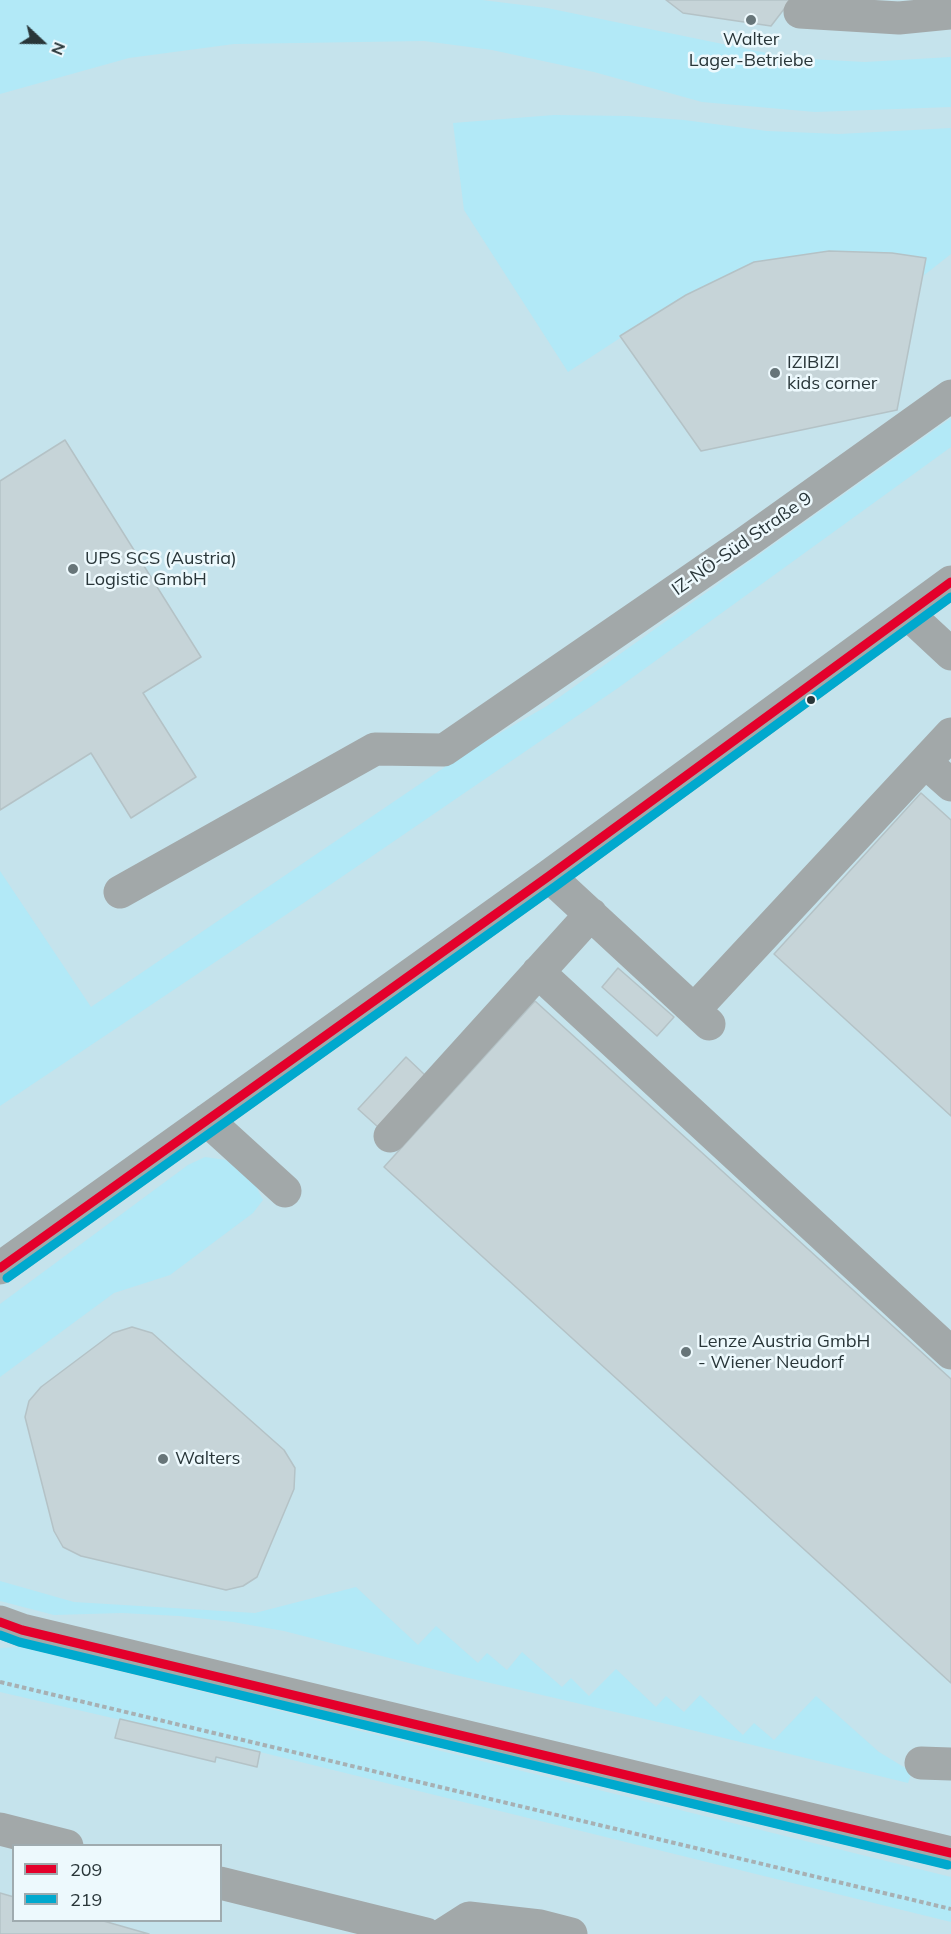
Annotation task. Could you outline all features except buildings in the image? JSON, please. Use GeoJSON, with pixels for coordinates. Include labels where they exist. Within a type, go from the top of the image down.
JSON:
{"type":"FeatureCollection","features":[{"type":"Feature","properties":{"kind":"street"},"geometry":{"type":"LineString","coordinates":[[800,12],[899,18],[951,13]]}},
{"type":"Feature","properties":{"kind":"street","name":"IZ-NÖ-Süd Straße 9"},"geometry":{"type":"LineString","coordinates":[[120,892],[375,749],[444,750],[745,543],[951,396]]}},
{"type":"Feature","properties":{"kind":"street"},"geometry":{"type":"LineString","coordinates":[[0,1268],[549,876],[951,582]]}},
{"type":"Feature","properties":{"kind":"street"},"geometry":{"type":"LineString","coordinates":[[908,614],[951,654]]}},
{"type":"Feature","properties":{"kind":"street"},"geometry":{"type":"LineString","coordinates":[[549,876],[702,1017],[951,734]]}},
{"type":"Feature","properties":{"kind":"street"},"geometry":{"type":"LineString","coordinates":[[925,762],[951,785]]}},
{"type":"Feature","properties":{"kind":"street"},"geometry":{"type":"LineString","coordinates":[[390,1136],[591,914]]}},
{"type":"Feature","properties":{"kind":"street"},"geometry":{"type":"LineString","coordinates":[[538,972],[951,1353]]}},
{"type":"Feature","properties":{"kind":"street"},"geometry":{"type":"LineString","coordinates":[[207,1120],[285,1191]]}},
{"type":"Feature","properties":{"kind":"street"},"geometry":{"type":"LineString","coordinates":[[0,1622],[45,1635],[951,1854]]}},
{"type":"Feature","properties":{"kind":"street"},"geometry":{"type":"LineString","coordinates":[[0,1829],[63,1844]]}},
{"type":"Feature","properties":{"kind":"street"},"geometry":{"type":"LineString","coordinates":[[222,1883],[426,1934]]}},
{"type":"Feature","properties":{"kind":"street"},"geometry":{"type":"LineString","coordinates":[[444,1934],[469,1918],[540,1926],[571,1934]]}},
{"type":"Feature","properties":{"kind":"path"},"geometry":{"type":"LineString","coordinates":[[0,1682],[951,1909]]}},
{"type":"Feature","properties":{"kind":"shaded area"},"geometry":{"type":"Polygon","coordinates":[[[0,0],[951,0],[951,1934],[0,1934],[0,0]]]}},
{"type":"Feature","properties":{"kind":"shaded area"},"geometry":{"type":"Polygon","coordinates":[[[0,0],[482,0],[547,8],[791,58],[865,62],[951,57],[951,107],[815,112],[702,102],[594,72],[492,50],[424,41],[234,44],[129,58],[0,94],[0,0]]]}},
{"type":"Feature","properties":{"kind":"shaded area"},"geometry":{"type":"Polygon","coordinates":[[[554,115],[628,116],[684,120],[767,131],[839,134],[951,128],[951,254],[923,276],[926,258],[892,253],[829,251],[754,262],[686,295],[568,372],[464,210],[453,123],[554,115]]]}},
{"type":"Feature","properties":{"kind":"shaded area"},"geometry":{"type":"Polygon","coordinates":[[[951,418],[951,447],[618,688],[305,902],[0,1106],[0,871],[91,1007],[467,752],[547,706],[951,418]]]}},
{"type":"Feature","properties":{"kind":"shaded area"},"geometry":{"type":"Polygon","coordinates":[[[205,1157],[226,1160],[255,1184],[263,1200],[253,1213],[170,1275],[114,1293],[0,1377],[0,1304],[188,1165],[205,1157]]]}},
{"type":"Feature","properties":{"kind":"shaded area"},"geometry":{"type":"Polygon","coordinates":[[[0,1581],[74,1602],[255,1613],[356,1587],[418,1645],[436,1626],[478,1663],[487,1653],[507,1670],[522,1652],[562,1687],[571,1678],[589,1696],[616,1669],[656,1707],[666,1696],[684,1712],[700,1695],[743,1735],[754,1723],[774,1740],[816,1696],[879,1752],[912,1772],[908,1783],[456,1675],[284,1631],[179,1616],[122,1613],[54,1615],[0,1601],[0,1581]]]}},
{"type":"Feature","properties":{"kind":"shaded area"},"geometry":{"type":"Polygon","coordinates":[[[20,1647],[951,1877],[951,1922],[260,1752],[0,1692],[0,1648],[20,1647]]]}},
{"type":"Feature","properties":{"kind":"transit line","name":"209"},"geometry":{"type":"LineString","coordinates":[[0,1268],[549,876],[951,582]]}},
{"type":"Feature","properties":{"kind":"transit line","name":"219"},"geometry":{"type":"LineString","coordinates":[[7,1278],[556,886],[951,597]]}},
{"type":"Feature","properties":{"kind":"transit line","name":"209"},"geometry":{"type":"LineString","coordinates":[[0,1622],[22,1630],[951,1853]]}},
{"type":"Feature","properties":{"kind":"transit line","name":"219"},"geometry":{"type":"LineString","coordinates":[[0,1635],[19,1642],[948,1865]]}},
{"type":"Feature","properties":{"kind":"place","name":"Walter Lager-Betriebe"},"geometry":{"type":"Point","coordinates":[751,20]}},
{"type":"Feature","properties":{"kind":"place","name":"IZIBIZI kids corner"},"geometry":{"type":"Point","coordinates":[775,373]}},
{"type":"Feature","properties":{"kind":"place","name":"UPS SCS (Austria) Logistic GmbH"},"geometry":{"type":"Point","coordinates":[73,569]}},
{"type":"Feature","properties":{"kind":"place","name":"Lenze Austria GmbH - Wiener Neudorf"},"geometry":{"type":"Point","coordinates":[686,1352]}},
{"type":"Feature","properties":{"kind":"place","name":"Walters"},"geometry":{"type":"Point","coordinates":[163,1459]}}]}
